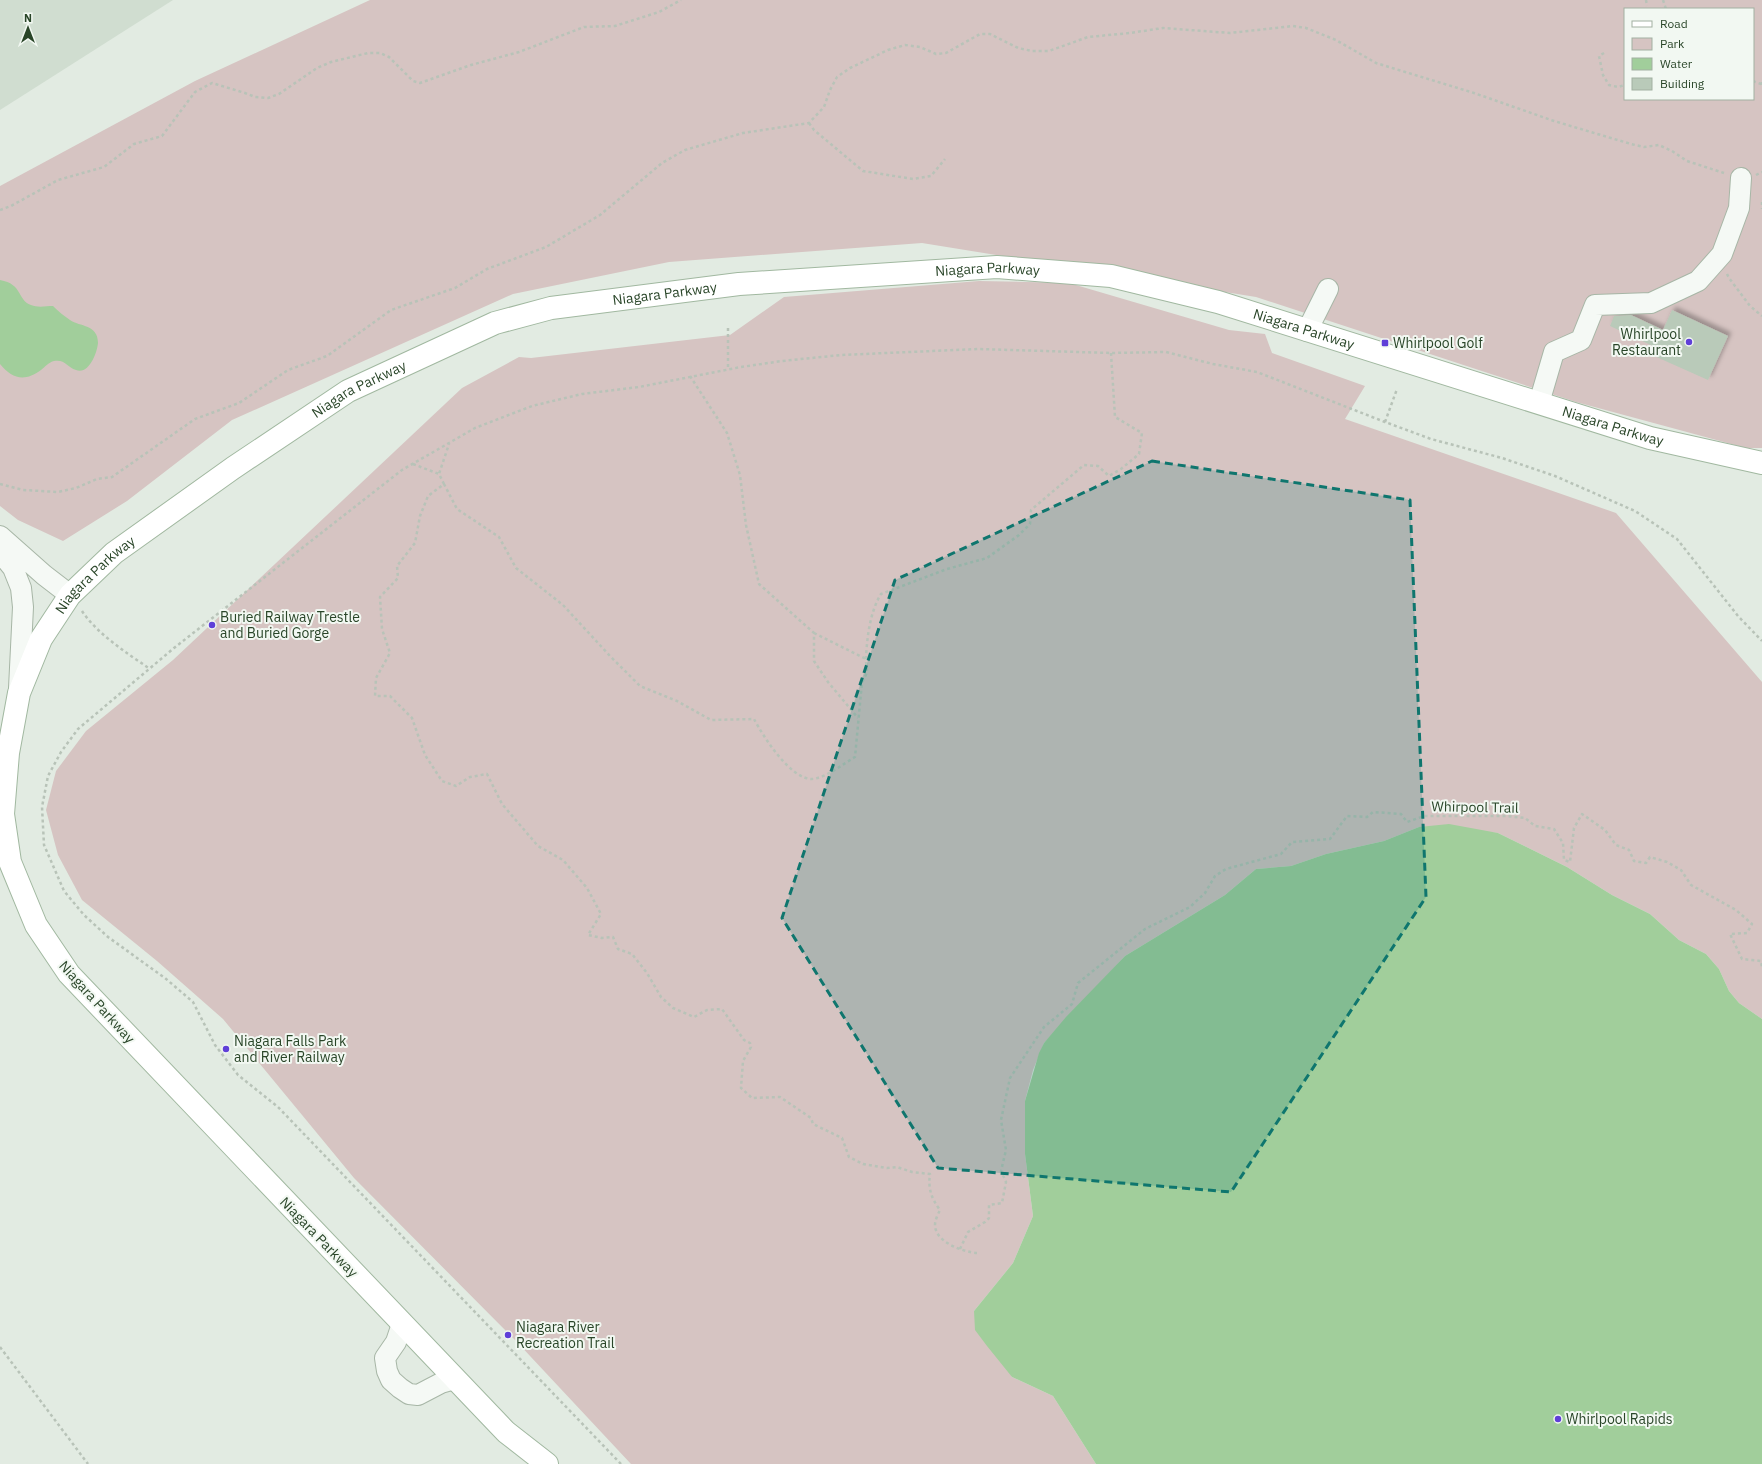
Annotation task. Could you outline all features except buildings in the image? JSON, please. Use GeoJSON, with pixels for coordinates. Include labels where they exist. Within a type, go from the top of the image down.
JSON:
{"type":"FeatureCollection","features":[{"type":"Feature","properties":{"kind":"main road","name":"Niagara Parkway"},"geometry":{"type":"LineString","coordinates":[[547,1464],[506,1432],[69,974],[36,925],[10,862],[3,814],[8,753],[19,693],[41,639],[70,595],[114,553],[233,468],[348,391],[495,323],[551,308],[739,284],[997,267],[1111,276],[1218,302],[1650,438],[1762,463]]}},
{"type":"Feature","properties":{"kind":"street"},"geometry":{"type":"LineString","coordinates":[[1539,404],[1554,352],[1580,340],[1595,305],[1651,303],[1698,281],[1722,254],[1739,208],[1741,178]]}},
{"type":"Feature","properties":{"kind":"street"},"geometry":{"type":"LineString","coordinates":[[1307,330],[1328,290]]}},
{"type":"Feature","properties":{"kind":"street"},"geometry":{"type":"LineString","coordinates":[[0,536],[44,575],[70,595]]}},
{"type":"Feature","properties":{"kind":"street"},"geometry":{"type":"LineString","coordinates":[[0,552],[13,568],[21,588],[23,607],[19,693]]}},
{"type":"Feature","properties":{"kind":"street"},"geometry":{"type":"LineString","coordinates":[[402,1324],[396,1342],[385,1358],[387,1371],[391,1380],[408,1394],[418,1395],[441,1382],[455,1379]]}},
{"type":"Feature","properties":{"kind":"path"},"geometry":{"type":"LineString","coordinates":[[0,210],[11,206],[58,180],[104,167],[134,144],[162,136],[195,92],[212,83],[255,97],[268,98],[279,94],[317,68],[331,62],[368,53],[380,53],[389,57],[414,82],[420,83],[470,65],[519,52],[584,27],[616,26],[659,12],[681,0]]}},
{"type":"Feature","properties":{"kind":"path"},"geometry":{"type":"LineString","coordinates":[[1646,0],[1647,6]]}},
{"type":"Feature","properties":{"kind":"path"},"geometry":{"type":"LineString","coordinates":[[0,484],[23,490],[58,492],[76,488],[98,479],[112,477],[194,418],[239,404],[288,370],[327,356],[391,310],[455,288],[487,269],[546,247],[600,215],[662,163],[685,150],[743,133],[809,123],[824,107],[837,76],[850,68],[888,50],[905,45],[920,47],[936,54],[946,53],[980,34],[990,34],[1018,48],[1032,51],[1049,51],[1088,37],[1163,28],[1230,33],[1293,26],[1306,28],[1336,40],[1376,63],[1474,93],[1554,121],[1624,142],[1644,147],[1658,145],[1672,150],[1687,161],[1741,178]]}},
{"type":"Feature","properties":{"kind":"path"},"geometry":{"type":"LineString","coordinates":[[1604,53],[1599,56],[1603,75],[1609,85],[1618,87],[1624,85]]}},
{"type":"Feature","properties":{"kind":"path"},"geometry":{"type":"LineString","coordinates":[[1761,83],[1762,88]]}},
{"type":"Feature","properties":{"kind":"path"},"geometry":{"type":"LineString","coordinates":[[809,123],[814,130],[863,171],[913,179],[930,176],[945,159]]}},
{"type":"Feature","properties":{"kind":"path"},"geometry":{"type":"LineString","coordinates":[[1762,202],[1762,210]]}},
{"type":"Feature","properties":{"kind":"path"},"geometry":{"type":"LineString","coordinates":[[1722,254],[1728,278],[1750,306],[1762,316]]}},
{"type":"Feature","properties":{"kind":"path"},"geometry":{"type":"LineString","coordinates":[[728,328],[728,370]]}},
{"type":"Feature","properties":{"kind":"path"},"geometry":{"type":"LineString","coordinates":[[621,1464],[278,1107],[238,1075],[215,1045],[193,1002],[165,978],[108,937],[84,915],[64,891],[44,845],[42,807],[48,776],[61,752],[78,729],[150,669],[402,470],[475,428],[532,406],[582,394],[639,387],[690,376],[782,361],[841,355],[978,350],[1111,353],[1166,352],[1213,364],[1257,372],[1385,422],[1431,438],[1502,458],[1555,476],[1635,511],[1677,538],[1738,616],[1762,641]]}},
{"type":"Feature","properties":{"kind":"path"},"geometry":{"type":"LineString","coordinates":[[413,464],[439,474],[457,509],[499,537],[516,568],[563,605],[640,686],[677,701],[711,720],[754,719],[765,740],[793,771],[811,779],[826,774],[855,757],[862,682],[868,672],[866,659],[869,628],[875,603],[881,594],[947,569],[987,558],[1019,535],[1030,524],[1031,510],[1084,465],[1098,466],[1109,476],[1121,469],[1139,454],[1142,433],[1115,417],[1111,353]]}},
{"type":"Feature","properties":{"kind":"path"},"geometry":{"type":"LineString","coordinates":[[690,376],[727,433],[740,475],[746,525],[759,584],[814,633],[866,659]]}},
{"type":"Feature","properties":{"kind":"path"},"geometry":{"type":"LineString","coordinates":[[1385,422],[1397,389]]}},
{"type":"Feature","properties":{"kind":"path"},"geometry":{"type":"LineString","coordinates":[[439,474],[449,444]]}},
{"type":"Feature","properties":{"kind":"path"},"geometry":{"type":"LineString","coordinates":[[444,484],[428,496],[420,516],[415,543],[397,566],[398,578],[380,597],[382,629],[390,653],[376,678],[375,696],[390,696],[412,718],[425,755],[442,781],[456,786],[470,777],[487,774],[502,804],[538,846],[563,860],[587,888],[601,914],[588,935],[602,938],[613,937],[618,949],[632,954],[647,973],[661,997],[673,1008],[694,1017],[707,1010],[722,1009],[744,1040],[750,1043],[752,1047],[743,1061],[741,1088],[752,1098],[780,1097],[811,1118],[813,1124],[842,1138],[850,1157],[863,1164],[887,1168],[897,1167],[912,1172],[930,1174],[929,1185],[933,1201],[940,1210],[934,1223],[935,1231],[949,1245],[968,1252],[977,1253]]}},
{"type":"Feature","properties":{"kind":"path"},"geometry":{"type":"LineString","coordinates":[[70,595],[86,617],[115,643],[150,669]]}},
{"type":"Feature","properties":{"kind":"path"},"geometry":{"type":"LineString","coordinates":[[814,633],[814,661],[858,718]]}},
{"type":"Feature","properties":{"kind":"path","name":"Whirpool Trail"},"geometry":{"type":"LineString","coordinates":[[960,1249],[968,1232],[986,1222],[988,1218],[989,1205],[1002,1203],[1006,1182],[1001,1171],[1006,1150],[1001,1120],[1010,1078],[1044,1027],[1072,1004],[1078,983],[1145,929],[1190,907],[1205,893],[1215,876],[1226,869],[1282,854],[1292,842],[1330,839],[1346,816],[1368,817],[1373,812],[1401,814],[1407,822],[1424,816],[1506,816],[1525,818],[1535,826],[1554,829],[1563,843],[1564,860],[1570,862],[1574,828],[1582,814],[1605,830],[1616,845],[1629,850],[1634,861],[1646,863],[1650,857],[1667,862],[1681,870],[1691,885],[1736,910],[1752,924],[1747,933],[1730,934],[1742,959],[1761,961],[1762,967]]}},
{"type":"Feature","properties":{"kind":"path"},"geometry":{"type":"LineString","coordinates":[[0,1347],[88,1464]]}},
{"type":"Feature","properties":{"kind":"highlighted area"},"geometry":{"type":"Polygon","coordinates":[[[1152,461],[1410,500],[1426,897],[1231,1192],[938,1168],[782,918],[895,580],[1152,461]]]}},
{"type":"Feature","properties":{"kind":"shaded area"},"geometry":{"type":"Polygon","coordinates":[[[0,0],[173,0],[0,110],[0,0]]]}},
{"type":"Feature","properties":{"kind":"green space"},"geometry":{"type":"Polygon","coordinates":[[[370,0],[1762,0],[1762,448],[1746,448],[1576,402],[1256,297],[922,243],[669,262],[513,294],[232,420],[127,501],[63,541],[18,520],[0,506],[0,186],[195,81],[370,0]]]}},
{"type":"Feature","properties":{"kind":"green space"},"geometry":{"type":"Polygon","coordinates":[[[979,281],[1069,283],[1229,330],[1265,334],[1272,353],[1365,386],[1345,419],[1616,513],[1762,682],[1762,1019],[1739,1003],[1729,991],[1719,969],[1706,954],[1679,940],[1650,914],[1612,895],[1567,867],[1498,833],[1419,827],[1384,841],[1326,854],[1291,866],[1256,869],[1225,895],[1125,956],[1044,1043],[1033,1070],[1025,1101],[1025,1154],[1033,1216],[1013,1263],[974,1311],[1012,1377],[1053,1396],[1096,1464],[631,1464],[516,1341],[354,1178],[223,1019],[157,961],[82,900],[58,855],[46,810],[56,771],[86,731],[173,660],[462,388],[519,357],[531,358],[730,335],[784,297],[979,281]]]}},
{"type":"Feature","properties":{"kind":"water"},"geometry":{"type":"Polygon","coordinates":[[[0,280],[13,285],[23,300],[27,303],[42,307],[53,306],[70,320],[92,329],[95,332],[98,343],[92,362],[81,371],[73,369],[61,361],[54,361],[30,376],[19,377],[9,373],[0,364],[0,280]]]}},
{"type":"Feature","properties":{"kind":"water"},"geometry":{"type":"Polygon","coordinates":[[[1449,824],[1498,833],[1567,867],[1612,895],[1650,914],[1679,940],[1706,954],[1719,969],[1729,991],[1739,1003],[1762,1019],[1762,1464],[1096,1464],[1053,1396],[1012,1377],[975,1330],[974,1311],[1013,1263],[1033,1216],[1025,1154],[1025,1101],[1039,1053],[1044,1043],[1066,1017],[1125,956],[1225,895],[1256,869],[1291,866],[1326,854],[1384,841],[1419,827],[1449,824]]]}},
{"type":"Feature","properties":{"kind":"place","name":"Whirlpool Restaurant"},"geometry":{"type":"Point","coordinates":[1689,342]}},
{"type":"Feature","properties":{"kind":"place","name":"Whirlpool Golf"},"geometry":{"type":"Point","coordinates":[1385,343]}},
{"type":"Feature","properties":{"kind":"place","name":"Buried Railway Trestle and Buried Gorge"},"geometry":{"type":"Point","coordinates":[212,625]}},
{"type":"Feature","properties":{"kind":"place","name":"Niagara Falls Park and River Railway"},"geometry":{"type":"Point","coordinates":[226,1049]}},
{"type":"Feature","properties":{"kind":"place","name":"Niagara River Recreation Trail"},"geometry":{"type":"Point","coordinates":[508,1335]}},
{"type":"Feature","properties":{"kind":"place","name":"Whirlpool Rapids"},"geometry":{"type":"Point","coordinates":[1558,1419]}}]}
